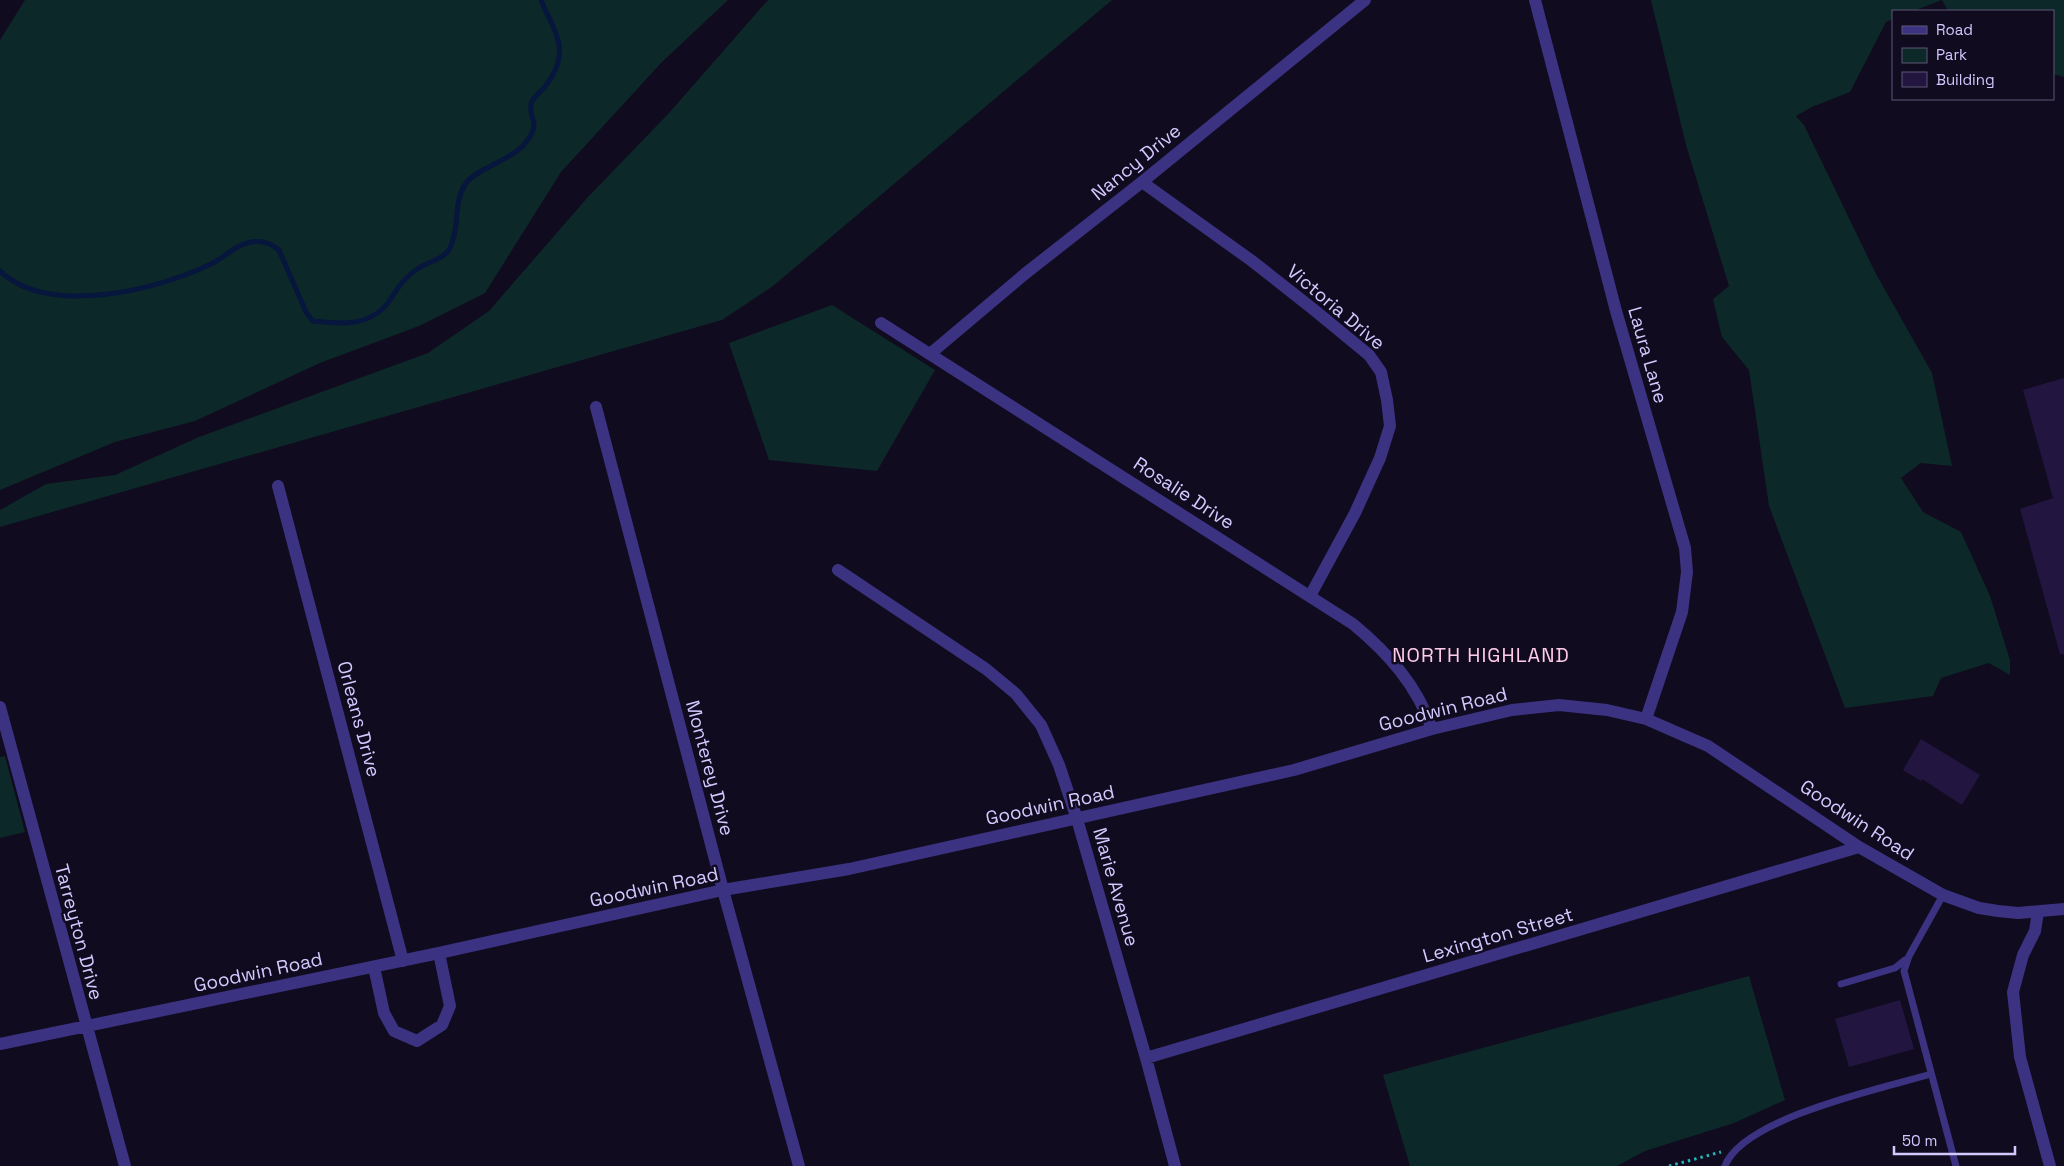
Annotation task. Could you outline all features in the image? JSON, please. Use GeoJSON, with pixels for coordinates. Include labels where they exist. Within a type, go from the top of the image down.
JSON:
{"type":"FeatureCollection","features":[{"type":"Feature","properties":{"kind":"street","name":"Nancy Drive"},"geometry":{"type":"LineString","coordinates":[[930,354],[1026,273],[1142,182],[1365,0]]}},
{"type":"Feature","properties":{"kind":"street","name":"Laura Lane"},"geometry":{"type":"LineString","coordinates":[[1535,0],[1616,311],[1685,548],[1687,579],[1682,612],[1646,719]]}},
{"type":"Feature","properties":{"kind":"street","name":"Victoria Drive"},"geometry":{"type":"LineString","coordinates":[[1142,182],[1252,261],[1313,309],[1369,355],[1381,372],[1390,426],[1380,458],[1355,513],[1310,596]]}},
{"type":"Feature","properties":{"kind":"street","name":"Rosalie Drive"},"geometry":{"type":"LineString","coordinates":[[881,323],[1353,624],[1380,646],[1403,674],[1424,706],[1432,728]]}},
{"type":"Feature","properties":{"kind":"street","name":"Monterey Drive"},"geometry":{"type":"LineString","coordinates":[[596,408],[723,890],[799,1166]]}},
{"type":"Feature","properties":{"kind":"street","name":"Orleans Drive"},"geometry":{"type":"LineString","coordinates":[[278,486],[403,961]]}},
{"type":"Feature","properties":{"kind":"street","name":"Marie Avenue"},"geometry":{"type":"LineString","coordinates":[[838,570],[986,669],[1016,694],[1040,725],[1058,765],[1076,819],[1146,1058],[1175,1166]]}},
{"type":"Feature","properties":{"kind":"street","name":"Goodwin Road"},"geometry":{"type":"LineString","coordinates":[[0,1044],[86,1028],[374,966],[439,954],[723,890],[848,869],[1294,770],[1432,728],[1512,710],[1560,705],[1606,710],[1646,719],[1708,746],[1860,848],[1943,895],[1979,908],[2018,913],[2064,908]]}},
{"type":"Feature","properties":{"kind":"street","name":"Tarreyton Drive"},"geometry":{"type":"LineString","coordinates":[[0,706],[125,1166]]}},
{"type":"Feature","properties":{"kind":"street","name":"Lexington Street"},"geometry":{"type":"LineString","coordinates":[[1146,1058],[1860,848]]}},
{"type":"Feature","properties":{"kind":"street"},"geometry":{"type":"LineString","coordinates":[[2038,912],[2036,931],[2023,955],[2013,992],[2020,1057],[2050,1166]]}},
{"type":"Feature","properties":{"kind":"street"},"geometry":{"type":"LineString","coordinates":[[374,966],[384,1013],[394,1031],[417,1041],[442,1026],[450,1006],[439,954]]}},
{"type":"Feature","properties":{"kind":"lane"},"geometry":{"type":"LineString","coordinates":[[1943,895],[1904,965],[1905,980],[1956,1166]]}},
{"type":"Feature","properties":{"kind":"lane"},"geometry":{"type":"LineString","coordinates":[[1841,984],[1895,968],[1908,956]]}},
{"type":"Feature","properties":{"kind":"lane"},"geometry":{"type":"LineString","coordinates":[[1725,1166],[1739,1147],[1753,1136],[1784,1119],[1931,1074]]}},
{"type":"Feature","properties":{"kind":"path"},"geometry":{"type":"LineString","coordinates":[[1669,1166],[1739,1147]]}},
{"type":"Feature","properties":{"kind":"green space"},"geometry":{"type":"Polygon","coordinates":[[[25,0],[728,0],[662,62],[561,172],[485,293],[419,326],[320,363],[195,421],[115,442],[0,490],[0,40],[25,0]]]}},
{"type":"Feature","properties":{"kind":"green space"},"geometry":{"type":"Polygon","coordinates":[[[768,0],[1112,0],[773,286],[722,320],[0,527],[0,510],[46,484],[115,475],[199,437],[428,353],[489,311],[587,198],[669,113],[768,0]]]}},
{"type":"Feature","properties":{"kind":"green space"},"geometry":{"type":"Polygon","coordinates":[[[1651,0],[1942,0],[1916,10],[1892,10],[1892,19],[1886,22],[1850,92],[1812,107],[1796,116],[1804,125],[1875,272],[1932,373],[1952,466],[1921,463],[1901,478],[1923,512],[1961,532],[1990,596],[2010,660],[2010,675],[1989,663],[1941,678],[1933,696],[1845,708],[1769,506],[1749,370],[1722,337],[1713,299],[1729,286],[1686,145],[1651,0]]]}},
{"type":"Feature","properties":{"kind":"green space"},"geometry":{"type":"Polygon","coordinates":[[[1942,0],[2064,0],[2064,77],[2054,74],[2054,10],[1947,10],[1942,0]]]}},
{"type":"Feature","properties":{"kind":"green space"},"geometry":{"type":"Polygon","coordinates":[[[832,305],[935,370],[877,471],[769,460],[729,343],[832,305]]]}},
{"type":"Feature","properties":{"kind":"green space"},"geometry":{"type":"Polygon","coordinates":[[[5,756],[25,832],[0,838],[0,757],[5,756]]]}},
{"type":"Feature","properties":{"kind":"green space"},"geometry":{"type":"Polygon","coordinates":[[[1749,976],[1785,1100],[1734,1123],[1645,1151],[1617,1166],[1410,1166],[1383,1075],[1749,976]]]}},
{"type":"Feature","properties":{"kind":"building"},"geometry":{"type":"Polygon","coordinates":[[[2064,378],[2064,654],[2060,654],[2020,509],[2053,498],[2023,390],[2064,378]]]}},
{"type":"Feature","properties":{"kind":"building"},"geometry":{"type":"Polygon","coordinates":[[[1921,739],[1980,775],[1962,805],[1922,779],[1921,781],[1903,770],[1921,739]]]}},
{"type":"Feature","properties":{"kind":"building"},"geometry":{"type":"Polygon","coordinates":[[[1900,1000],[1914,1049],[1849,1067],[1835,1019],[1900,1000]]]}},
{"type":"Feature","properties":{"kind":"waterway"},"geometry":{"type":"LineString","coordinates":[[0,271],[21,285],[46,293],[74,296],[104,294],[133,290],[188,274],[211,264],[235,248],[255,241],[270,244],[279,250],[306,312],[313,321],[343,323],[371,317],[387,304],[411,274],[420,267],[444,255],[450,248],[455,231],[459,199],[466,183],[476,174],[517,151],[530,137],[534,126],[531,104],[554,72],[560,51],[555,32],[541,0]]}},
{"type":"Feature","properties":{"kind":"district","name":"NORTH HIGHLAND"},"geometry":{"type":"Point","coordinates":[1481,655]}}]}
